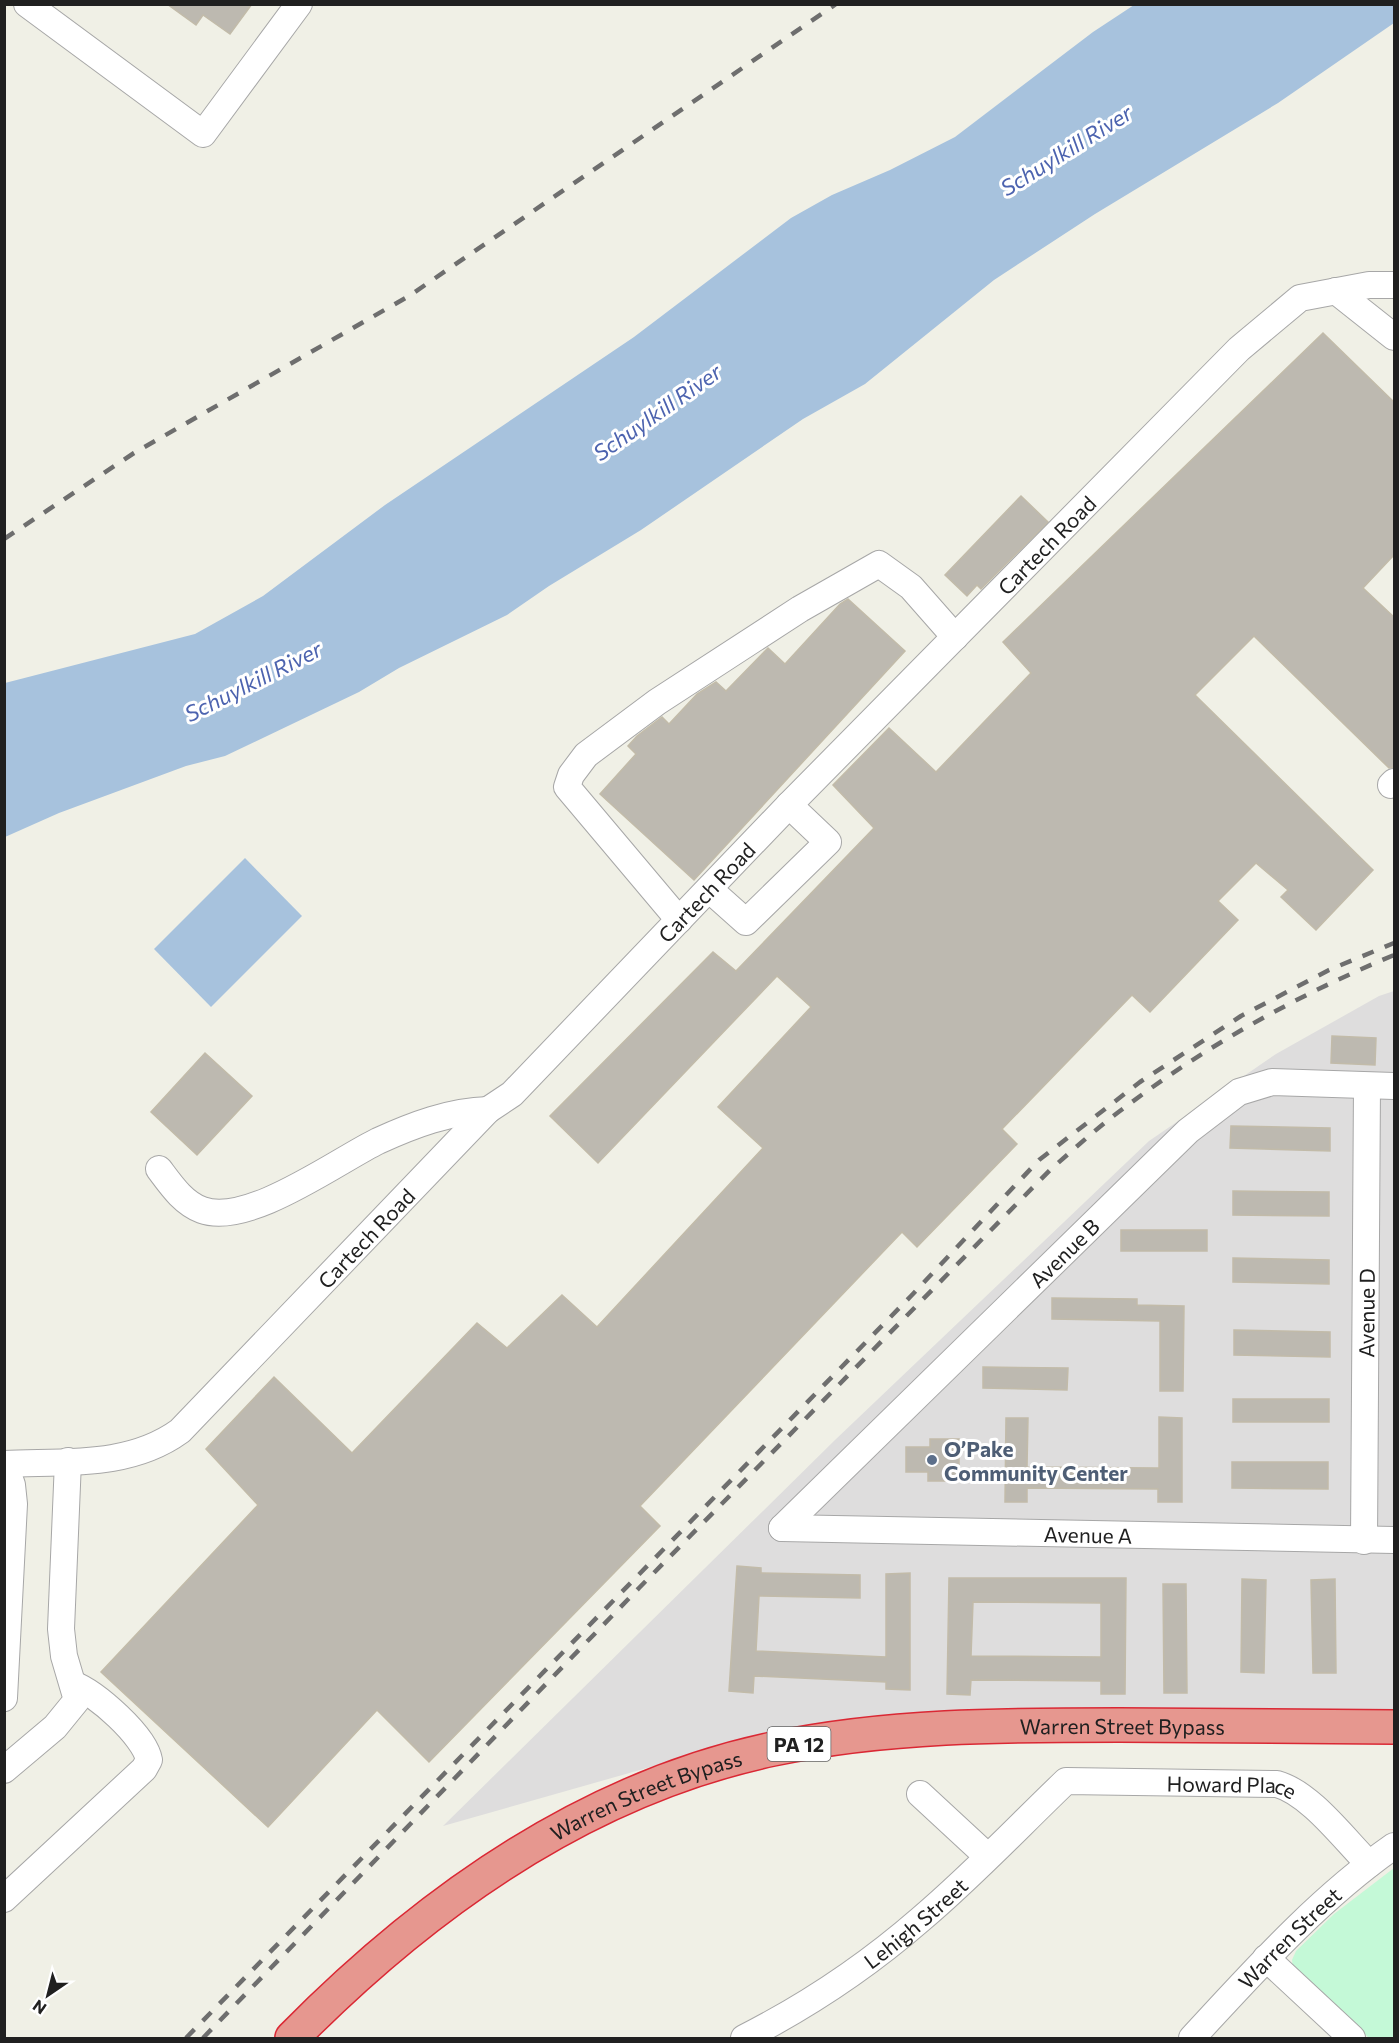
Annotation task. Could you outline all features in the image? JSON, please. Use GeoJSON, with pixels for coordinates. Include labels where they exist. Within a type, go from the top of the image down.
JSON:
{"type":"FeatureCollection","features":[{"type":"Feature","properties":{"kind":"highway","name":"Warren Street Bypass"},"geometry":{"type":"LineString","coordinates":[[292,2038],[413,1928],[515,1855],[626,1797],[742,1756],[802,1744],[919,1728],[1017,1725],[1395,1727]]}},
{"type":"Feature","properties":{"kind":"highway","name":"Warren Street Bypass"},"geometry":{"type":"LineString","coordinates":[[321,2038],[425,1943],[526,1872],[634,1815],[689,1794],[748,1776],[837,1758],[940,1747],[1395,1747]]}},
{"type":"Feature","properties":{"kind":"street"},"geometry":{"type":"LineString","coordinates":[[27,4],[203,134],[298,4]]}},
{"type":"Feature","properties":{"kind":"street","name":"Cartech Road"},"geometry":{"type":"LineString","coordinates":[[5,1464],[129,1456],[155,1447],[180,1431],[488,1110],[512,1094],[789,805],[1239,349],[1300,298],[1369,285],[1395,285]]}},
{"type":"Feature","properties":{"kind":"street"},"geometry":{"type":"LineString","coordinates":[[1336,291],[1395,337]]}},
{"type":"Feature","properties":{"kind":"street"},"geometry":{"type":"LineString","coordinates":[[679,920],[567,787],[571,775],[586,755],[657,702],[740,648],[879,564],[911,587],[955,637]]}},
{"type":"Feature","properties":{"kind":"street"},"geometry":{"type":"LineString","coordinates":[[709,889],[746,922],[828,842],[789,805]]}},
{"type":"Feature","properties":{"kind":"street","name":"Avenue B"},"geometry":{"type":"LineString","coordinates":[[782,1528],[1188,1131],[1239,1092],[1272,1082],[1395,1086]]}},
{"type":"Feature","properties":{"kind":"street","name":"Avenue D"},"geometry":{"type":"LineString","coordinates":[[1364,1541],[1367,1086]]}},
{"type":"Feature","properties":{"kind":"street"},"geometry":{"type":"LineString","coordinates":[[159,1170],[178,1194],[201,1210],[235,1210],[269,1200],[379,1141],[399,1133],[464,1110],[488,1110]]}},
{"type":"Feature","properties":{"kind":"street"},"geometry":{"type":"LineString","coordinates":[[4,1770],[55,1727],[77,1700],[64,1656],[61,1629],[68,1461]]}},
{"type":"Feature","properties":{"kind":"street"},"geometry":{"type":"LineString","coordinates":[[4,1698],[14,1504],[12,1485],[5,1464]]}},
{"type":"Feature","properties":{"kind":"street","name":"Avenue A"},"geometry":{"type":"LineString","coordinates":[[782,1528],[1395,1540]]}},
{"type":"Feature","properties":{"kind":"street"},"geometry":{"type":"LineString","coordinates":[[4,1899],[144,1769],[148,1760],[141,1741],[95,1696],[73,1684]]}},
{"type":"Feature","properties":{"kind":"street","name":"Lehigh Street"},"geometry":{"type":"LineString","coordinates":[[744,2038],[798,2008],[864,1965],[922,1918],[1066,1781]]}},
{"type":"Feature","properties":{"kind":"street","name":"Howard Place"},"geometry":{"type":"LineString","coordinates":[[1066,1781],[1286,1786],[1310,1804],[1369,1864]]}},
{"type":"Feature","properties":{"kind":"street"},"geometry":{"type":"LineString","coordinates":[[920,1794],[987,1856]]}},
{"type":"Feature","properties":{"kind":"street","name":"Warren Street"},"geometry":{"type":"LineString","coordinates":[[1192,2038],[1266,1958],[1369,1864],[1395,1846]]}},
{"type":"Feature","properties":{"kind":"street"},"geometry":{"type":"LineString","coordinates":[[1266,1958],[1352,2038]]}},
{"type":"Feature","properties":{"kind":"shaded area"},"geometry":{"type":"Polygon","coordinates":[[[1394,991],[1394,1710],[995,1708],[874,1717],[777,1731],[443,1826],[835,1440],[1149,1141],[1276,1054],[1379,996],[1394,991]]]}},
{"type":"Feature","properties":{"kind":"green space"},"geometry":{"type":"Polygon","coordinates":[[[1394,1868],[1394,2038],[1369,2038],[1293,1969],[1292,1960],[1296,1951],[1334,1914],[1394,1868]]]}},
{"type":"Feature","properties":{"kind":"water","name":"Schuylkill River"},"geometry":{"type":"Polygon","coordinates":[[[1134,5],[1394,5],[1394,23],[1278,103],[1095,214],[994,280],[865,384],[803,419],[641,530],[549,586],[507,615],[399,668],[359,692],[225,756],[186,766],[59,813],[5,837],[5,683],[195,634],[263,596],[385,505],[634,337],[791,218],[832,195],[890,170],[955,137],[1093,32],[1134,5]]]}},
{"type":"Feature","properties":{"kind":"water"},"geometry":{"type":"Polygon","coordinates":[[[245,858],[302,916],[211,1007],[154,949],[245,858]]]}},
{"type":"Feature","properties":{"kind":"building"},"geometry":{"type":"Polygon","coordinates":[[[167,4],[252,4],[230,34],[203,15],[196,25],[167,4]]]}},
{"type":"Feature","properties":{"kind":"building"},"geometry":{"type":"Polygon","coordinates":[[[1323,333],[1395,403],[1395,554],[1363,588],[1395,618],[1395,767],[1389,768],[1254,636],[1195,695],[1373,870],[1316,930],[1281,897],[1288,890],[1256,863],[1218,901],[1238,920],[1150,1012],[1132,995],[1002,1129],[1017,1144],[917,1247],[902,1232],[640,1506],[660,1526],[429,1762],[377,1710],[268,1827],[101,1672],[258,1505],[206,1449],[274,1377],[352,1453],[477,1323],[507,1348],[562,1295],[597,1327],[763,1148],[718,1107],[811,1007],[777,976],[598,1163],[550,1116],[713,952],[736,971],[874,828],[833,785],[889,728],[936,772],[1031,673],[1003,642],[1323,333]]]}},
{"type":"Feature","properties":{"kind":"building"},"geometry":{"type":"Polygon","coordinates":[[[1021,496],[1048,522],[981,589],[977,585],[967,596],[945,575],[1021,496]]]}},
{"type":"Feature","properties":{"kind":"building"},"geometry":{"type":"Polygon","coordinates":[[[848,599],[905,651],[694,880],[600,794],[636,754],[628,746],[637,736],[662,717],[669,724],[697,694],[716,682],[726,691],[768,648],[785,664],[840,604],[848,599]]]}},
{"type":"Feature","properties":{"kind":"building"},"geometry":{"type":"Polygon","coordinates":[[[1332,1036],[1376,1038],[1375,1065],[1331,1063],[1332,1036]]]}},
{"type":"Feature","properties":{"kind":"building"},"geometry":{"type":"Polygon","coordinates":[[[205,1053],[252,1096],[197,1155],[151,1112],[205,1053]]]}},
{"type":"Feature","properties":{"kind":"building"},"geometry":{"type":"Polygon","coordinates":[[[1231,1126],[1330,1128],[1330,1151],[1230,1148],[1231,1126]]]}},
{"type":"Feature","properties":{"kind":"building"},"geometry":{"type":"Polygon","coordinates":[[[1233,1191],[1329,1192],[1329,1216],[1233,1215],[1233,1191]]]}},
{"type":"Feature","properties":{"kind":"building"},"geometry":{"type":"Polygon","coordinates":[[[1121,1230],[1207,1230],[1207,1251],[1121,1251],[1121,1230]]]}},
{"type":"Feature","properties":{"kind":"building"},"geometry":{"type":"Polygon","coordinates":[[[1233,1258],[1329,1260],[1329,1284],[1233,1282],[1233,1258]]]}},
{"type":"Feature","properties":{"kind":"building"},"geometry":{"type":"Polygon","coordinates":[[[1052,1298],[1137,1299],[1137,1305],[1184,1306],[1183,1391],[1160,1391],[1160,1321],[1052,1319],[1052,1298]]]}},
{"type":"Feature","properties":{"kind":"building"},"geometry":{"type":"Polygon","coordinates":[[[1234,1330],[1330,1332],[1330,1357],[1234,1355],[1234,1330]]]}},
{"type":"Feature","properties":{"kind":"building"},"geometry":{"type":"Polygon","coordinates":[[[983,1367],[1068,1368],[1067,1390],[983,1388],[983,1367]]]}},
{"type":"Feature","properties":{"kind":"building"},"geometry":{"type":"Polygon","coordinates":[[[1233,1399],[1329,1399],[1329,1422],[1233,1422],[1233,1399]]]}},
{"type":"Feature","properties":{"kind":"building"},"geometry":{"type":"Polygon","coordinates":[[[1159,1417],[1182,1418],[1182,1502],[1158,1502],[1158,1489],[1027,1488],[1027,1502],[1005,1502],[1006,1418],[1028,1418],[1027,1467],[1159,1468],[1159,1417]]]}},
{"type":"Feature","properties":{"kind":"building","name":"O’Pake Community Center"},"geometry":{"type":"Polygon","coordinates":[[[930,1439],[959,1439],[959,1481],[928,1481],[928,1472],[906,1472],[906,1447],[930,1447],[930,1439]]]}},
{"type":"Feature","properties":{"kind":"building"},"geometry":{"type":"Polygon","coordinates":[[[1232,1462],[1328,1462],[1328,1489],[1232,1488],[1232,1462]]]}},
{"type":"Feature","properties":{"kind":"building"},"geometry":{"type":"Polygon","coordinates":[[[737,1566],[761,1568],[761,1573],[860,1575],[860,1598],[759,1596],[756,1651],[886,1657],[886,1574],[910,1573],[910,1690],[886,1689],[886,1682],[754,1676],[753,1693],[729,1691],[737,1566]]]}},
{"type":"Feature","properties":{"kind":"building"},"geometry":{"type":"Polygon","coordinates":[[[949,1578],[1126,1578],[1125,1694],[1101,1694],[1101,1681],[971,1680],[970,1695],[947,1694],[949,1578]],[[973,1602],[971,1656],[1101,1657],[1101,1603],[973,1602]]]}},
{"type":"Feature","properties":{"kind":"building"},"geometry":{"type":"Polygon","coordinates":[[[1242,1579],[1266,1580],[1264,1673],[1241,1672],[1242,1579]]]}},
{"type":"Feature","properties":{"kind":"building"},"geometry":{"type":"Polygon","coordinates":[[[1335,1579],[1336,1673],[1313,1673],[1311,1580],[1335,1579]]]}},
{"type":"Feature","properties":{"kind":"building"},"geometry":{"type":"Polygon","coordinates":[[[1163,1584],[1186,1584],[1187,1693],[1164,1693],[1163,1584]]]}},
{"type":"Feature","properties":{"kind":"railway"},"geometry":{"type":"LineString","coordinates":[[4,539],[134,453],[409,296],[836,4]]}},
{"type":"Feature","properties":{"kind":"railway"},"geometry":{"type":"LineString","coordinates":[[186,2038],[911,1296],[1039,1160],[1140,1082],[1241,1016],[1329,970],[1394,943]]}},
{"type":"Feature","properties":{"kind":"railway"},"geometry":{"type":"LineString","coordinates":[[203,2038],[639,1588],[1050,1170],[1124,1108],[1221,1042],[1288,1004],[1394,955]]}},
{"type":"Feature","properties":{"kind":"place","name":"O’Pake Community Center"},"geometry":{"type":"Point","coordinates":[932,1460]}}]}
